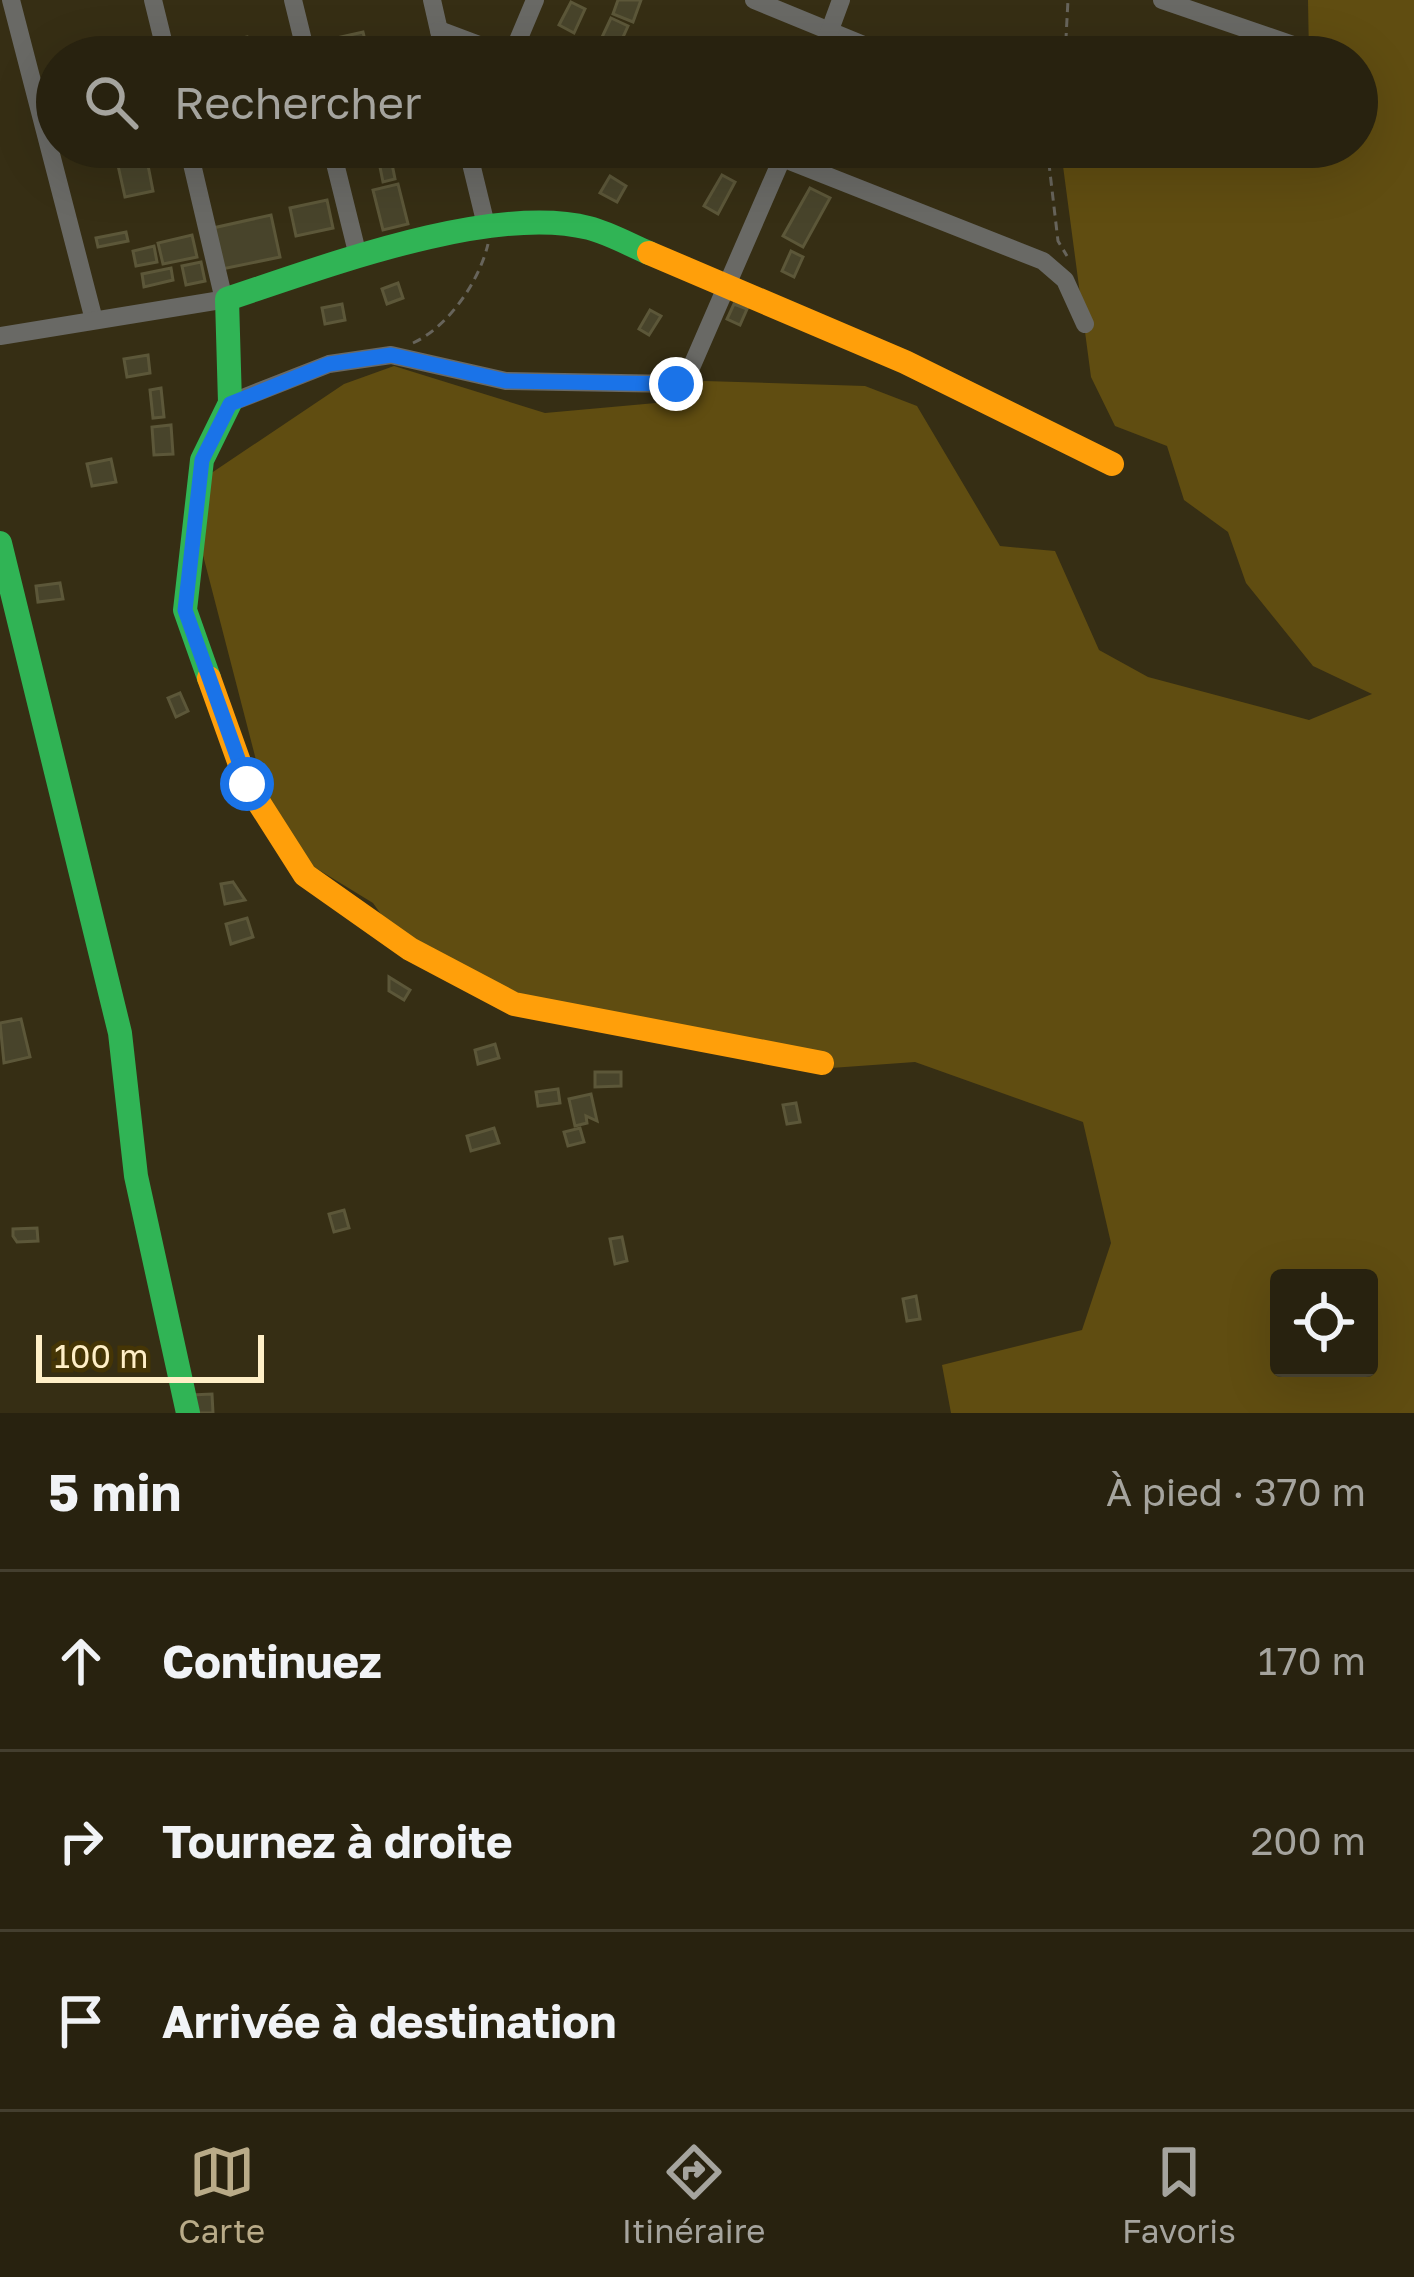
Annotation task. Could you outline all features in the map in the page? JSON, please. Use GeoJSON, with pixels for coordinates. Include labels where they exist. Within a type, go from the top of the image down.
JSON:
{"type":"FeatureCollection","features":[{"type":"Feature","properties":{"kind":"street"},"geometry":{"type":"LineString","coordinates":[[10,0],[36,99]]}},
{"type":"Feature","properties":{"kind":"street"},"geometry":{"type":"LineString","coordinates":[[153,0],[162,36]]}},
{"type":"Feature","properties":{"kind":"street"},"geometry":{"type":"LineString","coordinates":[[293,0],[302,36]]}},
{"type":"Feature","properties":{"kind":"street"},"geometry":{"type":"LineString","coordinates":[[432,0],[441,36]]}},
{"type":"Feature","properties":{"kind":"street"},"geometry":{"type":"LineString","coordinates":[[520,36],[535,0]]}},
{"type":"Feature","properties":{"kind":"street"},"geometry":{"type":"LineString","coordinates":[[754,0],[839,36]]}},
{"type":"Feature","properties":{"kind":"street"},"geometry":{"type":"LineString","coordinates":[[828,36],[841,0]]}},
{"type":"Feature","properties":{"kind":"street"},"geometry":{"type":"LineString","coordinates":[[1162,0],[1267,36]]}},
{"type":"Feature","properties":{"kind":"street"},"geometry":{"type":"LineString","coordinates":[[439,30],[455,36]]}},
{"type":"Feature","properties":{"kind":"street"},"geometry":{"type":"LineString","coordinates":[[54,168],[94,320]]}},
{"type":"Feature","properties":{"kind":"street"},"geometry":{"type":"LineString","coordinates":[[193,168],[226,300],[230,404],[202,460],[185,610],[247,784],[305,875],[410,949],[514,1004],[822,1063]]}},
{"type":"Feature","properties":{"kind":"street"},"geometry":{"type":"LineString","coordinates":[[336,168],[358,256]]}},
{"type":"Feature","properties":{"kind":"street"},"geometry":{"type":"LineString","coordinates":[[472,168],[486,225]]}},
{"type":"Feature","properties":{"kind":"street"},"geometry":{"type":"LineString","coordinates":[[230,404],[329,364],[391,355],[506,381],[676,384],[687,377],[778,168]]}},
{"type":"Feature","properties":{"kind":"street"},"geometry":{"type":"LineString","coordinates":[[823,168],[1042,261],[1065,280],[1085,324]]}},
{"type":"Feature","properties":{"kind":"street"},"geometry":{"type":"LineString","coordinates":[[0,336],[226,300],[358,256],[486,225],[587,227],[904,362],[1112,464]]}},
{"type":"Feature","properties":{"kind":"street"},"geometry":{"type":"LineString","coordinates":[[0,543],[120,1033],[136,1176],[188,1413]]}},
{"type":"Feature","properties":{"kind":"path"},"geometry":{"type":"LineString","coordinates":[[1066,36],[1068,0]]}},
{"type":"Feature","properties":{"kind":"path"},"geometry":{"type":"LineString","coordinates":[[1050,168],[1058,241],[1075,272]]}},
{"type":"Feature","properties":{"kind":"path"},"geometry":{"type":"LineString","coordinates":[[391,355],[431,335],[457,305],[485,256],[486,225]]}},
{"type":"Feature","properties":{"kind":"shaded area"},"geometry":{"type":"Polygon","coordinates":[[[1308,0],[1414,0],[1414,1413],[951,1413],[942,1365],[1082,1330],[1111,1243],[1083,1122],[915,1062],[831,1068],[544,1018],[397,937],[373,903],[278,845],[197,532],[204,478],[344,384],[394,366],[545,413],[656,403],[704,381],[865,386],[917,406],[1000,546],[1055,551],[1099,650],[1148,677],[1309,720],[1372,694],[1313,666],[1246,583],[1228,532],[1184,500],[1167,446],[1115,426],[1091,377],[1063,168],[1378,168],[1378,36],[1309,36],[1308,0]]]}},
{"type":"Feature","properties":{"kind":"building"},"geometry":{"type":"Polygon","coordinates":[[[618,0],[641,0],[633,22],[613,14],[618,0]]]}},
{"type":"Feature","properties":{"kind":"building"},"geometry":{"type":"Polygon","coordinates":[[[571,2],[585,9],[574,33],[559,25],[571,2]]]}},
{"type":"Feature","properties":{"kind":"building"},"geometry":{"type":"Polygon","coordinates":[[[611,18],[628,26],[623,36],[603,36],[611,18]]]}},
{"type":"Feature","properties":{"kind":"building"},"geometry":{"type":"Polygon","coordinates":[[[119,168],[149,168],[153,191],[125,197],[119,168]]]}},
{"type":"Feature","properties":{"kind":"building"},"geometry":{"type":"Polygon","coordinates":[[[380,168],[393,168],[395,179],[383,182],[380,168]]]}},
{"type":"Feature","properties":{"kind":"building"},"geometry":{"type":"Polygon","coordinates":[[[722,175],[735,182],[718,214],[704,206],[722,175]]]}},
{"type":"Feature","properties":{"kind":"building"},"geometry":{"type":"Polygon","coordinates":[[[610,176],[626,186],[617,202],[600,193],[610,176]]]}},
{"type":"Feature","properties":{"kind":"building"},"geometry":{"type":"Polygon","coordinates":[[[398,184],[408,224],[383,230],[373,190],[398,184]]]}},
{"type":"Feature","properties":{"kind":"building"},"geometry":{"type":"Polygon","coordinates":[[[810,188],[830,198],[803,247],[783,236],[810,188]]]}},
{"type":"Feature","properties":{"kind":"building"},"geometry":{"type":"Polygon","coordinates":[[[327,200],[333,228],[296,236],[290,208],[327,200]]]}},
{"type":"Feature","properties":{"kind":"building"},"geometry":{"type":"Polygon","coordinates":[[[271,215],[280,257],[222,269],[213,228],[271,215]]]}},
{"type":"Feature","properties":{"kind":"building"},"geometry":{"type":"Polygon","coordinates":[[[126,232],[128,241],[98,247],[96,238],[126,232]]]}},
{"type":"Feature","properties":{"kind":"building"},"geometry":{"type":"Polygon","coordinates":[[[192,235],[197,257],[163,264],[158,243],[192,235]]]}},
{"type":"Feature","properties":{"kind":"building"},"geometry":{"type":"Polygon","coordinates":[[[154,246],[157,262],[136,266],[133,251],[154,246]]]}},
{"type":"Feature","properties":{"kind":"building"},"geometry":{"type":"Polygon","coordinates":[[[791,251],[803,257],[794,277],[782,271],[791,251]]]}},
{"type":"Feature","properties":{"kind":"building"},"geometry":{"type":"Polygon","coordinates":[[[201,262],[205,281],[186,285],[182,266],[201,262]]]}},
{"type":"Feature","properties":{"kind":"building"},"geometry":{"type":"Polygon","coordinates":[[[171,268],[173,280],[144,287],[142,274],[171,268]]]}},
{"type":"Feature","properties":{"kind":"building"},"geometry":{"type":"Polygon","coordinates":[[[398,283],[403,298],[387,304],[382,289],[398,283]]]}},
{"type":"Feature","properties":{"kind":"building"},"geometry":{"type":"Polygon","coordinates":[[[342,304],[345,320],[325,324],[322,308],[342,304]]]}},
{"type":"Feature","properties":{"kind":"building"},"geometry":{"type":"Polygon","coordinates":[[[734,304],[747,309],[740,325],[727,319],[734,304]]]}},
{"type":"Feature","properties":{"kind":"building"},"geometry":{"type":"Polygon","coordinates":[[[650,310],[661,316],[649,335],[639,329],[650,310]]]}},
{"type":"Feature","properties":{"kind":"building"},"geometry":{"type":"Polygon","coordinates":[[[148,355],[150,373],[127,377],[124,359],[148,355]]]}},
{"type":"Feature","properties":{"kind":"building"},"geometry":{"type":"Polygon","coordinates":[[[161,388],[164,417],[153,418],[150,390],[161,388]]]}},
{"type":"Feature","properties":{"kind":"building"},"geometry":{"type":"Polygon","coordinates":[[[171,425],[173,454],[154,455],[152,427],[171,425]]]}},
{"type":"Feature","properties":{"kind":"building"},"geometry":{"type":"Polygon","coordinates":[[[111,459],[116,482],[92,486],[87,464],[111,459]]]}},
{"type":"Feature","properties":{"kind":"building"},"geometry":{"type":"Polygon","coordinates":[[[60,583],[63,599],[38,602],[36,586],[60,583]]]}},
{"type":"Feature","properties":{"kind":"building"},"geometry":{"type":"Polygon","coordinates":[[[180,693],[188,711],[176,717],[168,698],[180,693]]]}},
{"type":"Feature","properties":{"kind":"building"},"geometry":{"type":"Polygon","coordinates":[[[233,882],[245,900],[225,904],[221,884],[233,882]]]}},
{"type":"Feature","properties":{"kind":"building"},"geometry":{"type":"Polygon","coordinates":[[[247,918],[253,937],[231,944],[226,924],[247,918]]]}},
{"type":"Feature","properties":{"kind":"building"},"geometry":{"type":"Polygon","coordinates":[[[389,977],[410,990],[404,1000],[389,991],[389,977]]]}},
{"type":"Feature","properties":{"kind":"building"},"geometry":{"type":"Polygon","coordinates":[[[21,1019],[30,1057],[4,1063],[0,1023],[21,1019]]]}},
{"type":"Feature","properties":{"kind":"building"},"geometry":{"type":"Polygon","coordinates":[[[495,1044],[499,1058],[478,1064],[475,1050],[495,1044]]]}},
{"type":"Feature","properties":{"kind":"building"},"geometry":{"type":"Polygon","coordinates":[[[595,1072],[621,1072],[621,1086],[595,1087],[595,1072]]]}},
{"type":"Feature","properties":{"kind":"building"},"geometry":{"type":"Polygon","coordinates":[[[558,1089],[560,1103],[538,1106],[536,1092],[558,1089]]]}},
{"type":"Feature","properties":{"kind":"building"},"geometry":{"type":"Polygon","coordinates":[[[591,1094],[597,1121],[586,1116],[587,1123],[575,1126],[569,1099],[591,1094]]]}},
{"type":"Feature","properties":{"kind":"building"},"geometry":{"type":"Polygon","coordinates":[[[796,1103],[800,1122],[787,1124],[783,1105],[796,1103]]]}},
{"type":"Feature","properties":{"kind":"building"},"geometry":{"type":"Polygon","coordinates":[[[494,1128],[499,1143],[471,1151],[467,1136],[494,1128]]]}},
{"type":"Feature","properties":{"kind":"building"},"geometry":{"type":"Polygon","coordinates":[[[580,1128],[584,1142],[568,1146],[564,1132],[580,1128]]]}},
{"type":"Feature","properties":{"kind":"building"},"geometry":{"type":"Polygon","coordinates":[[[344,1210],[349,1228],[334,1232],[329,1214],[344,1210]]]}},
{"type":"Feature","properties":{"kind":"building"},"geometry":{"type":"Polygon","coordinates":[[[37,1228],[38,1241],[17,1242],[13,1236],[13,1229],[37,1228]]]}},
{"type":"Feature","properties":{"kind":"building"},"geometry":{"type":"Polygon","coordinates":[[[622,1237],[627,1261],[615,1264],[610,1239],[622,1237]]]}},
{"type":"Feature","properties":{"kind":"building"},"geometry":{"type":"Polygon","coordinates":[[[916,1296],[920,1319],[907,1321],[903,1299],[916,1296]]]}},
{"type":"Feature","properties":{"kind":"building"},"geometry":{"type":"Polygon","coordinates":[[[212,1394],[213,1413],[191,1413],[191,1395],[212,1394]]]}},
{"type":"Feature","properties":{"kind":"traffic: fast"},"geometry":{"type":"LineString","coordinates":[[209,678],[185,610],[202,460],[230,403],[227,299],[357,256],[505,224],[589,228],[649,253]]}},
{"type":"Feature","properties":{"kind":"traffic: fast"},"geometry":{"type":"LineString","coordinates":[[0,543],[120,1033],[136,1176],[188,1413]]}},
{"type":"Feature","properties":{"kind":"traffic: slow"},"geometry":{"type":"LineString","coordinates":[[649,253],[905,362],[1112,464]]}},
{"type":"Feature","properties":{"kind":"traffic: slow"},"geometry":{"type":"LineString","coordinates":[[209,678],[247,784],[305,875],[410,949],[514,1004],[822,1063]]}},
{"type":"Feature","properties":{"kind":"route"},"geometry":{"type":"LineString","coordinates":[[247,784],[185,610],[202,460],[230,404],[329,364],[391,355],[506,381],[676,384]]}}]}
